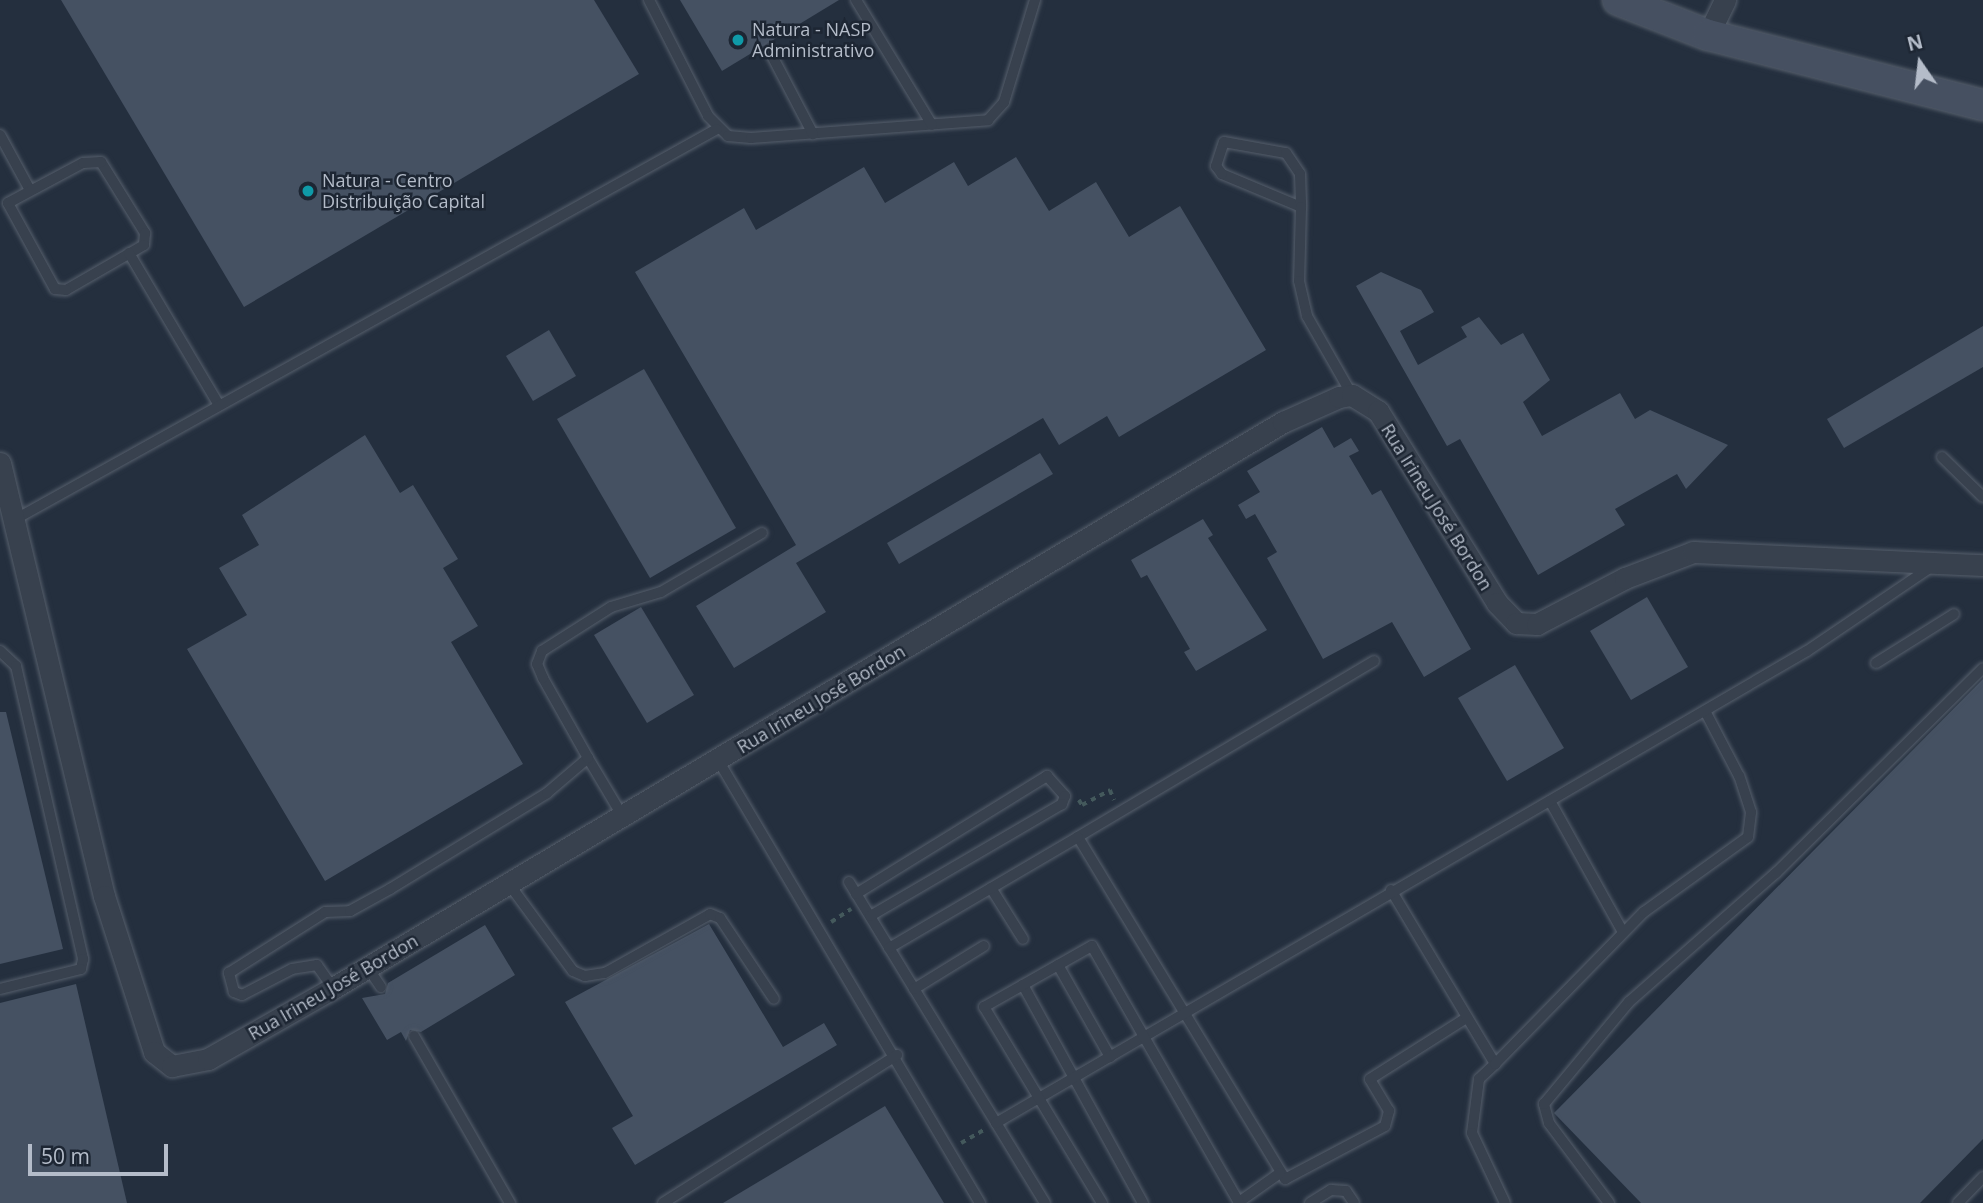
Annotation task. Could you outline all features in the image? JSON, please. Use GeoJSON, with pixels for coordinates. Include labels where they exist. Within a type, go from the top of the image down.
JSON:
{"type":"FeatureCollection","features":[{"type":"Feature","properties":{"kind":"street"},"geometry":{"type":"LineString","coordinates":[[1618,0],[1708,35],[1983,105]]}},
{"type":"Feature","properties":{"kind":"street"},"geometry":{"type":"LineString","coordinates":[[1708,35],[1725,0]]}},
{"type":"Feature","properties":{"kind":"street","name":"Rua Irineu José Bordon"},"geometry":{"type":"LineString","coordinates":[[0,463],[104,896],[153,1052],[172,1066],[208,1059],[368,968],[1283,422],[1322,402],[1352,395],[1388,424],[1497,603],[1516,623],[1537,625],[1625,578],[1693,552],[1934,565],[1983,565]]}},
{"type":"Feature","properties":{"kind":"lane"},"geometry":{"type":"LineString","coordinates":[[649,0],[717,129]]}},
{"type":"Feature","properties":{"kind":"lane"},"geometry":{"type":"LineString","coordinates":[[856,0],[932,125]]}},
{"type":"Feature","properties":{"kind":"lane"},"geometry":{"type":"LineString","coordinates":[[14,520],[717,129],[751,138],[979,123],[1004,102],[1035,0]]}},
{"type":"Feature","properties":{"kind":"lane"},"geometry":{"type":"LineString","coordinates":[[769,50],[813,134]]}},
{"type":"Feature","properties":{"kind":"lane"},"geometry":{"type":"LineString","coordinates":[[0,135],[30,190]]}},
{"type":"Feature","properties":{"kind":"lane"},"geometry":{"type":"LineString","coordinates":[[1301,207],[1222,174],[1216,166],[1224,142],[1286,153],[1300,174],[1301,207],[1299,281],[1307,316],[1352,395]]}},
{"type":"Feature","properties":{"kind":"lane"},"geometry":{"type":"LineString","coordinates":[[102,162],[145,233],[144,245],[129,253],[66,290],[55,289],[8,209],[30,190],[83,163],[102,162]]}},
{"type":"Feature","properties":{"kind":"lane"},"geometry":{"type":"LineString","coordinates":[[129,253],[219,405]]}},
{"type":"Feature","properties":{"kind":"lane"},"geometry":{"type":"LineString","coordinates":[[1942,457],[1983,497]]}},
{"type":"Feature","properties":{"kind":"lane"},"geometry":{"type":"LineString","coordinates":[[623,817],[543,678],[537,664],[542,650],[611,607],[662,592],[762,533]]}},
{"type":"Feature","properties":{"kind":"lane"},"geometry":{"type":"LineString","coordinates":[[996,1123],[1040,1100],[1391,890],[1705,711],[1870,612],[1934,565]]}},
{"type":"Feature","properties":{"kind":"lane"},"geometry":{"type":"LineString","coordinates":[[1876,663],[1954,614]]}},
{"type":"Feature","properties":{"kind":"lane"},"geometry":{"type":"LineString","coordinates":[[0,651],[16,666],[83,959],[81,969],[0,989]]}},
{"type":"Feature","properties":{"kind":"lane"},"geometry":{"type":"LineString","coordinates":[[889,948],[1374,660]]}},
{"type":"Feature","properties":{"kind":"lane"},"geometry":{"type":"LineString","coordinates":[[1609,1203],[1549,1123],[1544,1104],[1629,1002],[1776,873],[1983,668]]}},
{"type":"Feature","properties":{"kind":"lane"},"geometry":{"type":"LineString","coordinates":[[1505,1203],[1472,1133],[1479,1079],[1623,932],[1671,890],[1741,844],[1752,827],[1739,776],[1705,711]]}},
{"type":"Feature","properties":{"kind":"lane"},"geometry":{"type":"LineString","coordinates":[[333,988],[317,965],[292,969],[242,995],[234,992],[229,973],[325,912],[350,911],[390,889],[547,793],[588,758]]}},
{"type":"Feature","properties":{"kind":"lane"},"geometry":{"type":"LineString","coordinates":[[718,760],[897,1055],[981,1203]]}},
{"type":"Feature","properties":{"kind":"lane"},"geometry":{"type":"LineString","coordinates":[[859,898],[1047,776],[1059,787],[1062,804],[870,916]]}},
{"type":"Feature","properties":{"kind":"lane"},"geometry":{"type":"LineString","coordinates":[[1550,801],[1623,932]]}},
{"type":"Feature","properties":{"kind":"lane"},"geometry":{"type":"LineString","coordinates":[[1078,837],[1280,1173],[1297,1178],[1385,1126],[1389,1111],[1370,1079],[1466,1018]]}},
{"type":"Feature","properties":{"kind":"lane"},"geometry":{"type":"LineString","coordinates":[[849,882],[1045,1203]]}},
{"type":"Feature","properties":{"kind":"lane"},"geometry":{"type":"LineString","coordinates":[[509,884],[573,971],[585,976],[605,973],[710,914],[720,918],[774,999]]}},
{"type":"Feature","properties":{"kind":"lane"},"geometry":{"type":"LineString","coordinates":[[991,888],[1023,939]]}},
{"type":"Feature","properties":{"kind":"lane"},"geometry":{"type":"LineString","coordinates":[[1391,890],[1495,1064]]}},
{"type":"Feature","properties":{"kind":"lane"},"geometry":{"type":"LineString","coordinates":[[914,989],[984,946]]}},
{"type":"Feature","properties":{"kind":"lane"},"geometry":{"type":"LineString","coordinates":[[1102,1203],[984,1007],[1092,946],[1239,1203],[1280,1173]]}},
{"type":"Feature","properties":{"kind":"lane"},"geometry":{"type":"LineString","coordinates":[[1058,965],[1110,1057]]}},
{"type":"Feature","properties":{"kind":"lane"},"geometry":{"type":"LineString","coordinates":[[368,968],[381,987]]}},
{"type":"Feature","properties":{"kind":"lane"},"geometry":{"type":"LineString","coordinates":[[1023,985],[1143,1203]]}},
{"type":"Feature","properties":{"kind":"lane"},"geometry":{"type":"LineString","coordinates":[[414,1036],[510,1203]]}},
{"type":"Feature","properties":{"kind":"lane"},"geometry":{"type":"LineString","coordinates":[[663,1203],[897,1055]]}},
{"type":"Feature","properties":{"kind":"lane"},"geometry":{"type":"LineString","coordinates":[[1958,1203],[1983,1177]]}},
{"type":"Feature","properties":{"kind":"lane"},"geometry":{"type":"LineString","coordinates":[[1310,1203],[1331,1190],[1346,1191],[1354,1203]]}},
{"type":"Feature","properties":{"kind":"path"},"geometry":{"type":"LineString","coordinates":[[1059,787],[1068,783],[1082,805],[1110,790],[1119,813]]}},
{"type":"Feature","properties":{"kind":"path"},"geometry":{"type":"LineString","coordinates":[[820,928],[859,898]]}},
{"type":"Feature","properties":{"kind":"path"},"geometry":{"type":"LineString","coordinates":[[950,1149],[996,1123]]}},
{"type":"Feature","properties":{"kind":"building","name":"Natura - Centro Distribuição Capital"},"geometry":{"type":"Polygon","coordinates":[[[61,0],[594,0],[639,74],[244,307],[61,0]]]}},
{"type":"Feature","properties":{"kind":"building","name":"Natura - NASP Administrativo"},"geometry":{"type":"Polygon","coordinates":[[[680,0],[839,0],[722,71],[680,0]]]}},
{"type":"Feature","properties":{"kind":"building"},"geometry":{"type":"Polygon","coordinates":[[[1016,157],[1049,211],[1096,182],[1129,237],[1180,206],[1266,350],[1119,437],[1107,416],[1059,445],[1043,418],[796,563],[826,612],[734,668],[696,606],[796,545],[635,272],[744,208],[756,230],[864,167],[885,203],[954,162],[968,186],[1016,157]]]}},
{"type":"Feature","properties":{"kind":"building"},"geometry":{"type":"Polygon","coordinates":[[[1381,272],[1421,290],[1434,312],[1400,331],[1418,365],[1467,337],[1461,327],[1479,317],[1501,345],[1523,333],[1550,380],[1523,402],[1542,436],[1620,393],[1635,419],[1650,410],[1728,445],[1686,489],[1677,474],[1615,509],[1625,525],[1538,575],[1460,439],[1447,446],[1356,286],[1381,272]]]}},
{"type":"Feature","properties":{"kind":"building"},"geometry":{"type":"Polygon","coordinates":[[[1983,326],[1983,367],[1844,448],[1827,419],[1983,326]]]}},
{"type":"Feature","properties":{"kind":"building"},"geometry":{"type":"Polygon","coordinates":[[[549,330],[576,376],[533,401],[506,356],[549,330]]]}},
{"type":"Feature","properties":{"kind":"building"},"geometry":{"type":"Polygon","coordinates":[[[644,369],[736,528],[650,578],[557,419],[644,369]]]}},
{"type":"Feature","properties":{"kind":"building"},"geometry":{"type":"Polygon","coordinates":[[[1322,427],[1334,448],[1351,438],[1359,451],[1349,456],[1372,495],[1381,490],[1471,649],[1424,677],[1392,622],[1323,659],[1267,558],[1277,552],[1255,514],[1246,519],[1238,505],[1260,492],[1247,471],[1322,427]]]}},
{"type":"Feature","properties":{"kind":"building"},"geometry":{"type":"Polygon","coordinates":[[[365,435],[400,493],[413,485],[458,559],[443,568],[478,626],[451,642],[523,764],[325,881],[187,649],[247,615],[219,568],[259,545],[242,515],[365,435]]]}},
{"type":"Feature","properties":{"kind":"building"},"geometry":{"type":"Polygon","coordinates":[[[1040,453],[1053,474],[899,564],[887,543],[1040,453]]]}},
{"type":"Feature","properties":{"kind":"building"},"geometry":{"type":"Polygon","coordinates":[[[1203,519],[1213,535],[1208,538],[1267,630],[1196,671],[1184,652],[1190,649],[1147,575],[1141,578],[1131,560],[1203,519]]]}},
{"type":"Feature","properties":{"kind":"building"},"geometry":{"type":"Polygon","coordinates":[[[1647,597],[1688,667],[1631,700],[1590,631],[1647,597]]]}},
{"type":"Feature","properties":{"kind":"building"},"geometry":{"type":"Polygon","coordinates":[[[641,607],[694,695],[647,723],[594,635],[641,607]]]}},
{"type":"Feature","properties":{"kind":"building"},"geometry":{"type":"Polygon","coordinates":[[[1515,665],[1564,748],[1507,781],[1458,698],[1515,665]]]}},
{"type":"Feature","properties":{"kind":"building"},"geometry":{"type":"Polygon","coordinates":[[[1983,679],[1983,1139],[1920,1203],[1641,1203],[1554,1113],[1983,679]]]}},
{"type":"Feature","properties":{"kind":"building"},"geometry":{"type":"Polygon","coordinates":[[[0,712],[6,712],[63,949],[0,964],[0,712]]]}},
{"type":"Feature","properties":{"kind":"building"},"geometry":{"type":"Polygon","coordinates":[[[709,924],[783,1047],[824,1023],[837,1045],[635,1165],[612,1128],[633,1116],[565,1002],[709,924]]]}},
{"type":"Feature","properties":{"kind":"building"},"geometry":{"type":"Polygon","coordinates":[[[485,925],[515,975],[421,1032],[410,1030],[406,1041],[401,1032],[387,1040],[362,998],[385,994],[388,983],[485,925]]]}},
{"type":"Feature","properties":{"kind":"building"},"geometry":{"type":"Polygon","coordinates":[[[76,984],[127,1203],[0,1203],[0,1003],[76,984]]]}},
{"type":"Feature","properties":{"kind":"building"},"geometry":{"type":"Polygon","coordinates":[[[885,1106],[944,1203],[723,1203],[885,1106]]]}},
{"type":"Feature","properties":{"kind":"place","name":"Natura - NASP Administrativo"},"geometry":{"type":"Point","coordinates":[738,40]}},
{"type":"Feature","properties":{"kind":"place","name":"Natura - Centro Distribuição Capital"},"geometry":{"type":"Point","coordinates":[308,191]}}]}
